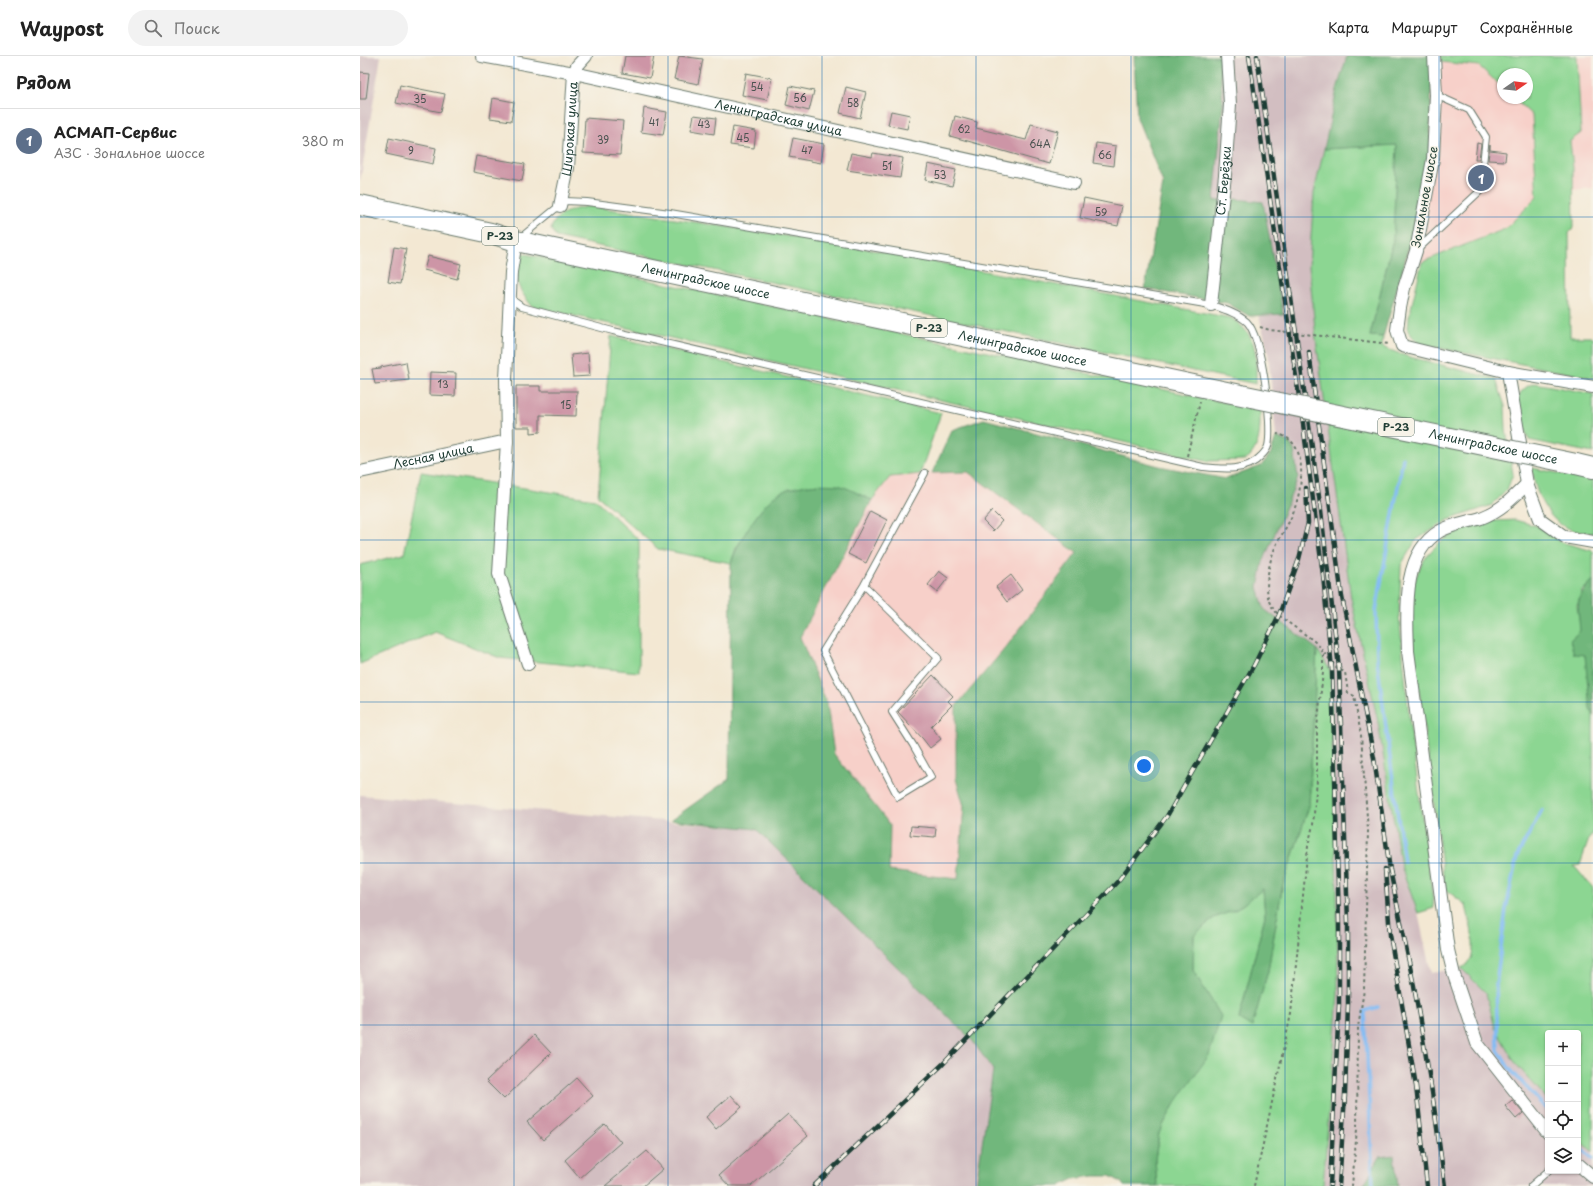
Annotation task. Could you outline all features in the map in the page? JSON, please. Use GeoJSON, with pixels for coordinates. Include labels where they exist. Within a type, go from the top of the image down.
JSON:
{"type":"FeatureCollection","features":[{"type":"Feature","properties":{"kind":"highway","name":"Ленинградское шоссе"},"geometry":{"type":"LineString","coordinates":[[360,205],[491,233],[516,241],[1216,390],[1584,466]]}},
{"type":"Feature","properties":{"kind":"street","name":"Ленинградская улица"},"geometry":{"type":"LineString","coordinates":[[485,56],[574,72],[1074,183]]}},
{"type":"Feature","properties":{"kind":"street","name":"Широкая улица"},"geometry":{"type":"LineString","coordinates":[[560,206],[568,168],[574,72],[586,56]]}},
{"type":"Feature","properties":{"kind":"street","name":"Ст. Берёзки"},"geometry":{"type":"LineString","coordinates":[[1211,305],[1225,175],[1225,152],[1230,104],[1227,56]]}},
{"type":"Feature","properties":{"kind":"street","name":"Зональное шоссе"},"geometry":{"type":"LineString","coordinates":[[1402,346],[1397,330],[1404,288],[1416,251],[1433,159],[1436,95],[1434,56]]}},
{"type":"Feature","properties":{"kind":"street"},"geometry":{"type":"LineString","coordinates":[[516,241],[511,272],[511,299],[506,379],[507,441],[499,574],[528,664]]}},
{"type":"Feature","properties":{"kind":"street"},"geometry":{"type":"LineString","coordinates":[[1402,346],[1508,372],[1593,388]]}},
{"type":"Feature","properties":{"kind":"street"},"geometry":{"type":"LineString","coordinates":[[1508,372],[1527,484],[1540,519],[1565,537],[1593,542]]}},
{"type":"Feature","properties":{"kind":"street","name":"Лесная улица"},"geometry":{"type":"LineString","coordinates":[[360,472],[507,441]]}},
{"type":"Feature","properties":{"kind":"street"},"geometry":{"type":"LineString","coordinates":[[1527,484],[1504,506],[1482,518],[1440,531],[1427,542],[1415,561],[1410,582],[1407,615],[1408,651],[1448,950],[1454,975],[1477,1042],[1545,1129]]}},
{"type":"Feature","properties":{"kind":"street"},"geometry":{"type":"LineString","coordinates":[[1581,1167],[1593,1177]]}},
{"type":"Feature","properties":{"kind":"lane"},"geometry":{"type":"LineString","coordinates":[[1416,251],[1480,191],[1486,137],[1470,110],[1436,95]]}},
{"type":"Feature","properties":{"kind":"lane"},"geometry":{"type":"LineString","coordinates":[[511,299],[522,307],[613,331],[1185,463],[1222,469],[1237,468],[1260,458],[1267,448],[1268,416],[1261,359],[1255,334],[1247,322],[1235,314],[1211,305],[670,213],[587,202],[565,201],[516,241]]}},
{"type":"Feature","properties":{"kind":"lane"},"geometry":{"type":"LineString","coordinates":[[864,585],[938,658],[892,712],[931,777],[898,797],[823,651],[864,585],[925,473]]}},
{"type":"Feature","properties":{"kind":"lane"},"geometry":{"type":"LineString","coordinates":[[1531,1186],[1545,1174]]}},
{"type":"Feature","properties":{"kind":"path"},"geometry":{"type":"LineString","coordinates":[[1247,322],[1270,330],[1402,346]]}},
{"type":"Feature","properties":{"kind":"path"},"geometry":{"type":"LineString","coordinates":[[1185,463],[1200,403]]}},
{"type":"Feature","properties":{"kind":"path"},"geometry":{"type":"LineString","coordinates":[[1268,437],[1273,435],[1287,437],[1294,443],[1300,457],[1300,468],[1294,510],[1272,557],[1268,583],[1269,602],[1279,615],[1317,643],[1323,653],[1338,669],[1345,672],[1348,693],[1354,696],[1361,735],[1368,831],[1364,990],[1358,1027],[1357,1129],[1352,1186]]}},
{"type":"Feature","properties":{"kind":"path"},"geometry":{"type":"LineString","coordinates":[[1254,1186],[1291,1014],[1308,846],[1313,825],[1317,780],[1316,736],[1323,653]]}},
{"type":"Feature","properties":{"kind":"shaded area"},"geometry":{"type":"Polygon","coordinates":[[[360,56],[381,56],[360,182],[360,56]]]}},
{"type":"Feature","properties":{"kind":"shaded area"},"geometry":{"type":"Polygon","coordinates":[[[1219,56],[1347,56],[1337,87],[1314,193],[1309,266],[1316,339],[1351,598],[1378,722],[1401,866],[1418,913],[1431,973],[1461,968],[1486,993],[1495,1028],[1516,1064],[1545,1097],[1545,1174],[1581,1174],[1581,1141],[1593,1152],[1593,1186],[1398,1186],[1394,1155],[1363,1186],[1323,1186],[1338,994],[1337,893],[1330,670],[1317,649],[1264,609],[1258,587],[1289,442],[1276,437],[1268,351],[1259,316],[1283,314],[1214,201],[1223,103],[1219,56]]]}},
{"type":"Feature","properties":{"kind":"shaded area"},"geometry":{"type":"Polygon","coordinates":[[[1577,56],[1593,56],[1593,188],[1573,190],[1570,141],[1581,133],[1577,56]]]}},
{"type":"Feature","properties":{"kind":"shaded area"},"geometry":{"type":"Polygon","coordinates":[[[1432,61],[1479,66],[1497,82],[1497,104],[1520,104],[1532,115],[1537,197],[1505,229],[1422,262],[1405,261],[1430,159],[1432,61]]]}},
{"type":"Feature","properties":{"kind":"shaded area"},"geometry":{"type":"Polygon","coordinates":[[[968,472],[1077,553],[1007,646],[956,706],[956,779],[964,806],[958,880],[889,872],[890,825],[834,754],[827,704],[800,637],[872,500],[890,477],[925,473],[968,472]]]}},
{"type":"Feature","properties":{"kind":"shaded area"},"geometry":{"type":"Polygon","coordinates":[[[360,795],[756,829],[972,1040],[993,1070],[976,1186],[360,1186],[360,795]]]}},
{"type":"Feature","properties":{"kind":"green space"},"geometry":{"type":"Polygon","coordinates":[[[1134,56],[1219,56],[1223,103],[1214,201],[1235,199],[1263,202],[1283,314],[1249,316],[1227,303],[1145,289],[1163,183],[1137,118],[1134,56]]]}},
{"type":"Feature","properties":{"kind":"green space"},"geometry":{"type":"Polygon","coordinates":[[[1347,56],[1432,56],[1430,159],[1405,261],[1383,337],[1370,336],[1393,240],[1397,145],[1324,149],[1337,89],[1347,56]]]}},
{"type":"Feature","properties":{"kind":"green space"},"geometry":{"type":"Polygon","coordinates":[[[1432,56],[1577,56],[1581,133],[1570,141],[1573,168],[1574,228],[1569,233],[1570,337],[1593,337],[1593,378],[1419,344],[1408,331],[1409,317],[1422,262],[1505,229],[1537,197],[1532,115],[1520,104],[1533,104],[1533,68],[1497,68],[1497,82],[1479,66],[1432,61],[1432,56]]]}},
{"type":"Feature","properties":{"kind":"green space"},"geometry":{"type":"Polygon","coordinates":[[[1397,145],[1393,240],[1370,336],[1383,337],[1382,347],[1406,356],[1496,379],[1505,406],[1506,430],[1513,474],[1507,490],[1492,505],[1448,520],[1416,540],[1401,565],[1399,615],[1409,717],[1434,908],[1418,913],[1401,866],[1378,722],[1351,598],[1316,339],[1309,266],[1314,193],[1324,149],[1397,145]]]}},
{"type":"Feature","properties":{"kind":"green space"},"geometry":{"type":"Polygon","coordinates":[[[589,206],[846,245],[1231,318],[1247,332],[1254,346],[1256,384],[556,237],[551,229],[557,218],[566,212],[589,206]]]}},
{"type":"Feature","properties":{"kind":"green space"},"geometry":{"type":"Polygon","coordinates":[[[521,253],[1260,410],[1259,437],[1255,449],[1246,460],[1206,461],[532,306],[519,287],[517,276],[521,253]]]}},
{"type":"Feature","properties":{"kind":"green space"},"geometry":{"type":"Polygon","coordinates":[[[611,336],[941,413],[920,474],[890,477],[872,500],[837,485],[764,508],[736,548],[731,563],[658,549],[598,496],[611,336]]]}},
{"type":"Feature","properties":{"kind":"green space"},"geometry":{"type":"Polygon","coordinates":[[[1535,383],[1593,394],[1593,453],[1529,440],[1519,415],[1518,400],[1520,393],[1526,387],[1535,383]]]}},
{"type":"Feature","properties":{"kind":"green space"},"geometry":{"type":"Polygon","coordinates":[[[984,419],[1159,466],[1226,479],[1261,466],[1271,453],[1276,437],[1289,442],[1294,450],[1298,478],[1263,562],[1258,587],[1264,609],[1317,649],[1309,806],[1282,888],[1268,971],[1252,1027],[1239,1019],[1265,916],[1263,889],[1237,909],[1214,918],[1194,935],[1193,970],[1221,1016],[1209,1055],[1174,1105],[1159,1133],[1155,1159],[1157,1186],[1124,1186],[1121,1182],[1110,1176],[1094,1176],[1074,1179],[1060,1186],[976,1186],[993,1070],[972,1040],[756,829],[671,820],[729,779],[731,563],[738,545],[749,526],[762,509],[776,495],[797,487],[821,484],[840,486],[872,500],[800,637],[827,704],[834,754],[890,825],[889,871],[958,879],[964,806],[956,779],[956,706],[1007,646],[1077,553],[968,472],[932,473],[952,430],[984,419]]]}},
{"type":"Feature","properties":{"kind":"green space"},"geometry":{"type":"Polygon","coordinates":[[[1532,468],[1593,480],[1593,534],[1572,530],[1555,520],[1543,505],[1539,496],[1533,477],[1532,468]]]}},
{"type":"Feature","properties":{"kind":"green space"},"geometry":{"type":"Polygon","coordinates":[[[421,472],[595,499],[639,540],[639,672],[500,658],[435,632],[360,664],[360,565],[404,554],[421,472]]]}},
{"type":"Feature","properties":{"kind":"green space"},"geometry":{"type":"Polygon","coordinates":[[[1515,520],[1537,526],[1561,542],[1593,551],[1593,580],[1582,591],[1577,606],[1586,662],[1590,708],[1593,715],[1593,834],[1590,836],[1580,865],[1574,866],[1593,888],[1593,1152],[1581,1141],[1581,1030],[1545,1030],[1545,1097],[1516,1064],[1495,1028],[1486,993],[1461,968],[1468,964],[1471,957],[1473,949],[1472,930],[1466,905],[1445,889],[1412,636],[1412,596],[1415,581],[1420,568],[1426,557],[1435,547],[1457,532],[1470,526],[1488,521],[1515,520]]]}},
{"type":"Feature","properties":{"kind":"green space"},"geometry":{"type":"Polygon","coordinates":[[[1593,580],[1593,715],[1590,708],[1585,655],[1574,654],[1570,640],[1580,631],[1578,609],[1580,598],[1593,580]]]}},
{"type":"Feature","properties":{"kind":"green space"},"geometry":{"type":"Polygon","coordinates":[[[1317,649],[1330,670],[1337,893],[1338,994],[1323,1186],[1157,1186],[1155,1159],[1159,1133],[1174,1105],[1193,970],[1194,935],[1214,918],[1237,909],[1263,888],[1265,916],[1239,1019],[1252,1026],[1268,971],[1282,888],[1309,806],[1317,649]]]}},
{"type":"Feature","properties":{"kind":"green space"},"geometry":{"type":"Polygon","coordinates":[[[1394,1155],[1398,1186],[1363,1186],[1380,1157],[1394,1155]]]}},
{"type":"Feature","properties":{"kind":"building"},"geometry":{"type":"Polygon","coordinates":[[[625,56],[654,56],[650,78],[622,73],[625,56]]]}},
{"type":"Feature","properties":{"kind":"building"},"geometry":{"type":"Polygon","coordinates":[[[679,56],[703,59],[698,84],[674,79],[679,56]]]}},
{"type":"Feature","properties":{"kind":"building"},"geometry":{"type":"Polygon","coordinates":[[[360,72],[369,73],[366,99],[360,99],[360,72]]]}},
{"type":"Feature","properties":{"kind":"building"},"geometry":{"type":"Polygon","coordinates":[[[746,73],[772,78],[767,100],[742,95],[746,73]]]}},
{"type":"Feature","properties":{"kind":"building"},"geometry":{"type":"Polygon","coordinates":[[[400,85],[445,94],[441,112],[396,103],[400,85]]]}},
{"type":"Feature","properties":{"kind":"building"},"geometry":{"type":"Polygon","coordinates":[[[790,86],[814,91],[809,111],[786,105],[790,86]]]}},
{"type":"Feature","properties":{"kind":"building"},"geometry":{"type":"Polygon","coordinates":[[[846,87],[866,92],[860,118],[840,113],[846,87]]]}},
{"type":"Feature","properties":{"kind":"building"},"geometry":{"type":"Polygon","coordinates":[[[493,98],[514,102],[511,121],[490,118],[493,98]]]}},
{"type":"Feature","properties":{"kind":"building"},"geometry":{"type":"Polygon","coordinates":[[[644,108],[667,112],[663,135],[641,132],[644,108]]]}},
{"type":"Feature","properties":{"kind":"building"},"geometry":{"type":"Polygon","coordinates":[[[891,111],[910,115],[907,129],[888,125],[891,111]]]}},
{"type":"Feature","properties":{"kind":"building"},"geometry":{"type":"Polygon","coordinates":[[[694,115],[716,118],[714,134],[691,130],[694,115]]]}},
{"type":"Feature","properties":{"kind":"building"},"geometry":{"type":"Polygon","coordinates":[[[955,116],[977,122],[976,128],[1026,140],[1031,124],[1058,131],[1049,164],[950,136],[955,116]]]}},
{"type":"Feature","properties":{"kind":"building"},"geometry":{"type":"Polygon","coordinates":[[[585,118],[623,121],[620,155],[583,153],[585,118]]]}},
{"type":"Feature","properties":{"kind":"building"},"geometry":{"type":"Polygon","coordinates":[[[733,127],[756,131],[754,148],[730,145],[733,127]]]}},
{"type":"Feature","properties":{"kind":"building"},"geometry":{"type":"Polygon","coordinates":[[[389,138],[436,148],[433,164],[386,154],[389,138]]]}},
{"type":"Feature","properties":{"kind":"building"},"geometry":{"type":"Polygon","coordinates":[[[793,138],[824,144],[821,163],[789,157],[793,138]]]}},
{"type":"Feature","properties":{"kind":"building"},"geometry":{"type":"Polygon","coordinates":[[[1096,143],[1116,146],[1114,166],[1093,163],[1096,143]]]}},
{"type":"Feature","properties":{"kind":"building"},"geometry":{"type":"Polygon","coordinates":[[[1477,143],[1481,144],[1479,159],[1475,159],[1477,143]]]}},
{"type":"Feature","properties":{"kind":"building"},"geometry":{"type":"Polygon","coordinates":[[[1490,145],[1490,150],[1506,152],[1505,161],[1488,160],[1490,145]]]}},
{"type":"Feature","properties":{"kind":"building"},"geometry":{"type":"Polygon","coordinates":[[[851,153],[872,157],[873,153],[903,158],[900,178],[847,170],[851,153]]]}},
{"type":"Feature","properties":{"kind":"building"},"geometry":{"type":"Polygon","coordinates":[[[476,156],[525,164],[522,181],[473,172],[476,156]]]}},
{"type":"Feature","properties":{"kind":"building"},"geometry":{"type":"Polygon","coordinates":[[[928,164],[956,170],[952,186],[925,180],[928,164]]]}},
{"type":"Feature","properties":{"kind":"building"},"geometry":{"type":"Polygon","coordinates":[[[1084,198],[1122,206],[1118,226],[1080,218],[1084,198]]]}},
{"type":"Feature","properties":{"kind":"building"},"geometry":{"type":"Polygon","coordinates":[[[394,247],[406,249],[400,284],[388,282],[394,247]]]}},
{"type":"Feature","properties":{"kind":"building"},"geometry":{"type":"Polygon","coordinates":[[[428,256],[461,264],[457,279],[424,270],[428,256]]]}},
{"type":"Feature","properties":{"kind":"building"},"geometry":{"type":"Polygon","coordinates":[[[588,353],[590,376],[573,377],[571,355],[588,353]]]}},
{"type":"Feature","properties":{"kind":"building"},"geometry":{"type":"Polygon","coordinates":[[[406,362],[409,380],[375,384],[372,369],[406,362]]]}},
{"type":"Feature","properties":{"kind":"building"},"geometry":{"type":"Polygon","coordinates":[[[430,372],[456,373],[455,396],[429,395],[430,372]]]}},
{"type":"Feature","properties":{"kind":"building"},"geometry":{"type":"Polygon","coordinates":[[[516,386],[540,386],[540,391],[577,391],[576,416],[540,415],[540,432],[531,433],[531,427],[516,427],[516,386]]]}},
{"type":"Feature","properties":{"kind":"building"},"geometry":{"type":"Polygon","coordinates":[[[870,511],[887,520],[866,563],[848,554],[870,511]]]}},
{"type":"Feature","properties":{"kind":"building"},"geometry":{"type":"Polygon","coordinates":[[[992,511],[1002,521],[993,531],[983,521],[992,511]]]}},
{"type":"Feature","properties":{"kind":"building"},"geometry":{"type":"Polygon","coordinates":[[[939,571],[948,578],[937,592],[928,585],[939,571]]]}},
{"type":"Feature","properties":{"kind":"building"},"geometry":{"type":"Polygon","coordinates":[[[1011,575],[1022,590],[1007,602],[996,587],[1011,575]]]}},
{"type":"Feature","properties":{"kind":"building"},"geometry":{"type":"Polygon","coordinates":[[[933,675],[953,696],[948,701],[952,705],[931,726],[941,739],[930,748],[898,712],[933,675]]]}},
{"type":"Feature","properties":{"kind":"building"},"geometry":{"type":"Polygon","coordinates":[[[911,826],[936,828],[935,837],[910,835],[911,826]]]}},
{"type":"Feature","properties":{"kind":"building"},"geometry":{"type":"Polygon","coordinates":[[[534,1035],[551,1053],[504,1099],[486,1081],[534,1035]]]}},
{"type":"Feature","properties":{"kind":"building"},"geometry":{"type":"Polygon","coordinates":[[[577,1078],[593,1096],[543,1140],[527,1122],[577,1078]]]}},
{"type":"Feature","properties":{"kind":"building"},"geometry":{"type":"Polygon","coordinates":[[[731,1095],[742,1107],[716,1129],[706,1117],[731,1095]]]}},
{"type":"Feature","properties":{"kind":"building"},"geometry":{"type":"Polygon","coordinates":[[[1512,1100],[1523,1113],[1516,1119],[1505,1106],[1512,1100]]]}},
{"type":"Feature","properties":{"kind":"building"},"geometry":{"type":"Polygon","coordinates":[[[788,1114],[808,1136],[751,1186],[729,1186],[719,1175],[788,1114]]]}},
{"type":"Feature","properties":{"kind":"building"},"geometry":{"type":"Polygon","coordinates":[[[605,1124],[621,1142],[580,1178],[565,1160],[605,1124]]]}},
{"type":"Feature","properties":{"kind":"building"},"geometry":{"type":"Polygon","coordinates":[[[647,1151],[663,1169],[643,1186],[605,1186],[647,1151]]]}},
{"type":"Feature","properties":{"kind":"waterway"},"geometry":{"type":"LineString","coordinates":[[1403,458],[1376,611],[1377,660],[1404,862]]}},
{"type":"Feature","properties":{"kind":"waterway"},"geometry":{"type":"LineString","coordinates":[[1542,810],[1517,856],[1506,909],[1496,985],[1498,1050],[1509,1068],[1545,1108]]}},
{"type":"Feature","properties":{"kind":"waterway"},"geometry":{"type":"LineString","coordinates":[[1373,1186],[1365,1011],[1378,1007]]}},
{"type":"Feature","properties":{"kind":"waterway"},"geometry":{"type":"LineString","coordinates":[[1581,1148],[1593,1159]]}},
{"type":"Feature","properties":{"kind":"railway"},"geometry":{"type":"LineString","coordinates":[[1249,56],[1303,424],[1323,575],[1332,669],[1339,923],[1339,1005],[1330,1186]]}},
{"type":"Feature","properties":{"kind":"railway"},"geometry":{"type":"LineString","coordinates":[[1257,56],[1321,511],[1339,668],[1348,922],[1348,1005],[1345,1095],[1339,1186]]}},
{"type":"Feature","properties":{"kind":"railway"},"geometry":{"type":"LineString","coordinates":[[1309,352],[1342,597],[1374,758],[1390,870],[1414,986],[1432,1092],[1445,1186]]}},
{"type":"Feature","properties":{"kind":"railway"},"geometry":{"type":"LineString","coordinates":[[814,1186],[943,1064],[1118,881],[1167,816],[1254,665],[1279,615],[1299,559],[1308,523],[1306,488]]}},
{"type":"Feature","properties":{"kind":"railway"},"geometry":{"type":"LineString","coordinates":[[1385,869],[1390,935],[1416,1086],[1427,1186]]}},
{"type":"Feature","properties":{"kind":"place","name":"АСМАП-Сервис"},"geometry":{"type":"Point","coordinates":[1481,178]}}]}
